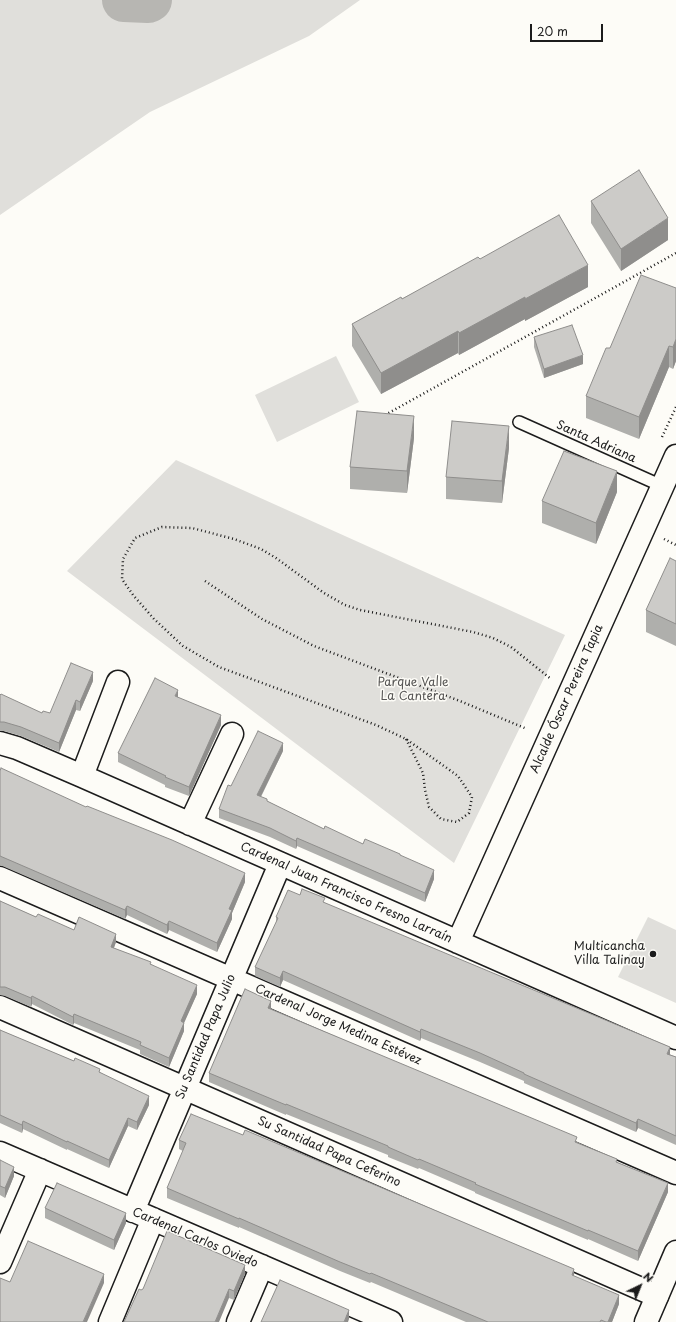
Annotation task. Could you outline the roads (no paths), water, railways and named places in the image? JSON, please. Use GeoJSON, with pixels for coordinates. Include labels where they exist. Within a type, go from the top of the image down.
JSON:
{"type":"FeatureCollection","features":[{"type":"Feature","properties":{"kind":"street","name":"Alcalde Óscar Pereira Tapia"},"geometry":{"type":"LineString","coordinates":[[458,942],[676,456]]}},
{"type":"Feature","properties":{"kind":"street"},"geometry":{"type":"LineString","coordinates":[[82,776],[118,682]]}},
{"type":"Feature","properties":{"kind":"street"},"geometry":{"type":"LineString","coordinates":[[190,824],[232,734]]}},
{"type":"Feature","properties":{"kind":"street","name":"Cardenal Juan Francisco Fresno Larraín"},"geometry":{"type":"LineString","coordinates":[[8,745],[82,776],[676,1038]]}},
{"type":"Feature","properties":{"kind":"street","name":"Su Santidad Papa Julio"},"geometry":{"type":"LineString","coordinates":[[133,1211],[280,864]]}},
{"type":"Feature","properties":{"kind":"street","name":"Cardenal Jorge Medina Estévez"},"geometry":{"type":"LineString","coordinates":[[0,878],[676,1173]]}},
{"type":"Feature","properties":{"kind":"street","name":"Su Santidad Papa Ceferino"},"geometry":{"type":"LineString","coordinates":[[0,1007],[657,1296]]}},
{"type":"Feature","properties":{"kind":"street","name":"Cardenal Carlos Oviedo"},"geometry":{"type":"LineString","coordinates":[[0,1153],[262,1266],[380,1320]]}},
{"type":"Feature","properties":{"kind":"street"},"geometry":{"type":"LineString","coordinates":[[0,1262],[40,1170]]}},
{"type":"Feature","properties":{"kind":"street"},"geometry":{"type":"LineString","coordinates":[[110,1322],[153,1219]]}},
{"type":"Feature","properties":{"kind":"street"},"geometry":{"type":"LineString","coordinates":[[646,1322],[676,1252]]}},
{"type":"Feature","properties":{"kind":"street"},"geometry":{"type":"LineString","coordinates":[[238,1322],[262,1266]]}},
{"type":"Feature","properties":{"kind":"lane","name":"Santa Adriana"},"geometry":{"type":"LineString","coordinates":[[518,422],[662,486]]}},
{"type":"Feature","properties":{"kind":"waterway"},"geometry":{"type":"LineString","coordinates":[[124,0],[150,0]]}},
{"type":"Feature","properties":{"kind":"place","name":"Multicancha Villa Talinay"},"geometry":{"type":"Point","coordinates":[653,954]}},
{"type":"Feature","properties":{"kind":"park label","name":"Parque Valle La Cantera"},"geometry":{"type":"Point","coordinates":[413,690]}}]}
